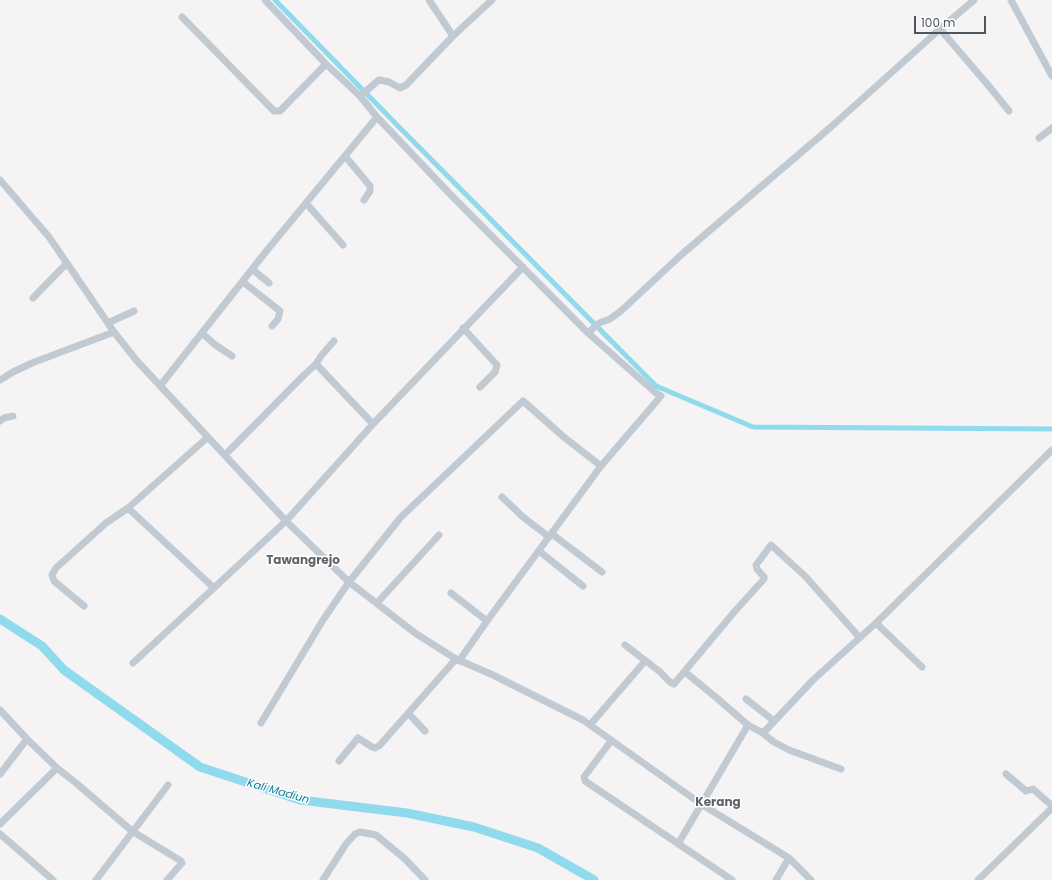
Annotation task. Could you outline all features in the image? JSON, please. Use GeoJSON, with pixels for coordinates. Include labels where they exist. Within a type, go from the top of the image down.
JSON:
{"type":"FeatureCollection","features":[{"type":"Feature","properties":{"kind":"street"},"geometry":{"type":"LineString","coordinates":[[265,0],[326,64],[360,96],[377,117],[523,267],[589,331],[661,396],[601,466],[458,660],[377,746],[372,747],[358,738],[339,761]]}},
{"type":"Feature","properties":{"kind":"street"},"geometry":{"type":"LineString","coordinates":[[429,0],[453,36]]}},
{"type":"Feature","properties":{"kind":"street"},"geometry":{"type":"LineString","coordinates":[[360,96],[379,80],[389,82],[400,88],[403,87],[453,36],[492,0]]}},
{"type":"Feature","properties":{"kind":"street"},"geometry":{"type":"LineString","coordinates":[[589,331],[599,323],[610,319],[622,310],[681,255],[832,126],[974,0]]}},
{"type":"Feature","properties":{"kind":"street"},"geometry":{"type":"LineString","coordinates":[[1011,0],[1052,76]]}},
{"type":"Feature","properties":{"kind":"street"},"geometry":{"type":"LineString","coordinates":[[182,17],[274,111],[280,111],[326,64]]}},
{"type":"Feature","properties":{"kind":"street"},"geometry":{"type":"LineString","coordinates":[[940,29],[988,84],[1009,111]]}},
{"type":"Feature","properties":{"kind":"street"},"geometry":{"type":"LineString","coordinates":[[160,386],[306,203],[377,117]]}},
{"type":"Feature","properties":{"kind":"street"},"geometry":{"type":"LineString","coordinates":[[1039,138],[1052,128]]}},
{"type":"Feature","properties":{"kind":"street"},"geometry":{"type":"LineString","coordinates":[[345,156],[370,186],[370,191],[364,200]]}},
{"type":"Feature","properties":{"kind":"street"},"geometry":{"type":"LineString","coordinates":[[0,180],[49,237],[114,332],[137,361],[286,521],[349,582],[415,633],[458,660],[493,675],[590,725],[701,804],[789,858],[811,880]]}},
{"type":"Feature","properties":{"kind":"street"},"geometry":{"type":"LineString","coordinates":[[306,203],[343,244]]}},
{"type":"Feature","properties":{"kind":"street"},"geometry":{"type":"LineString","coordinates":[[34,298],[67,263]]}},
{"type":"Feature","properties":{"kind":"street"},"geometry":{"type":"LineString","coordinates":[[133,663],[286,521],[373,424],[463,328],[523,267]]}},
{"type":"Feature","properties":{"kind":"street"},"geometry":{"type":"LineString","coordinates":[[252,270],[269,283]]}},
{"type":"Feature","properties":{"kind":"street"},"geometry":{"type":"LineString","coordinates":[[243,282],[280,311],[278,319],[272,326]]}},
{"type":"Feature","properties":{"kind":"street"},"geometry":{"type":"LineString","coordinates":[[108,323],[134,311]]}},
{"type":"Feature","properties":{"kind":"street"},"geometry":{"type":"LineString","coordinates":[[463,328],[496,365],[495,372],[480,387]]}},
{"type":"Feature","properties":{"kind":"street"},"geometry":{"type":"LineString","coordinates":[[0,380],[32,363],[114,332]]}},
{"type":"Feature","properties":{"kind":"street"},"geometry":{"type":"LineString","coordinates":[[202,333],[214,344],[232,356]]}},
{"type":"Feature","properties":{"kind":"street"},"geometry":{"type":"LineString","coordinates":[[225,454],[316,364],[334,341]]}},
{"type":"Feature","properties":{"kind":"street"},"geometry":{"type":"LineString","coordinates":[[316,364],[373,424]]}},
{"type":"Feature","properties":{"kind":"street"},"geometry":{"type":"LineString","coordinates":[[261,723],[323,620],[349,582],[401,517],[523,401],[565,438],[601,466]]}},
{"type":"Feature","properties":{"kind":"street"},"geometry":{"type":"LineString","coordinates":[[0,421],[13,416]]}},
{"type":"Feature","properties":{"kind":"street"},"geometry":{"type":"LineString","coordinates":[[84,606],[54,581],[52,575],[53,571],[106,523],[128,508],[208,437]]}},
{"type":"Feature","properties":{"kind":"street"},"geometry":{"type":"LineString","coordinates":[[761,732],[765,731],[813,680],[876,623],[1052,450]]}},
{"type":"Feature","properties":{"kind":"street"},"geometry":{"type":"LineString","coordinates":[[502,497],[523,517],[602,572]]}},
{"type":"Feature","properties":{"kind":"street"},"geometry":{"type":"LineString","coordinates":[[128,508],[214,588]]}},
{"type":"Feature","properties":{"kind":"street"},"geometry":{"type":"LineString","coordinates":[[378,603],[439,535]]}},
{"type":"Feature","properties":{"kind":"street"},"geometry":{"type":"LineString","coordinates":[[625,645],[672,684],[674,684],[764,579],[756,565],[771,545],[805,576],[860,638]]}},
{"type":"Feature","properties":{"kind":"street"},"geometry":{"type":"LineString","coordinates":[[538,551],[583,586]]}},
{"type":"Feature","properties":{"kind":"street"},"geometry":{"type":"LineString","coordinates":[[451,593],[487,621]]}},
{"type":"Feature","properties":{"kind":"street"},"geometry":{"type":"LineString","coordinates":[[876,623],[922,667]]}},
{"type":"Feature","properties":{"kind":"street"},"geometry":{"type":"LineString","coordinates":[[590,725],[645,661]]}},
{"type":"Feature","properties":{"kind":"street"},"geometry":{"type":"LineString","coordinates":[[685,672],[748,725],[761,732],[774,742],[789,750],[841,769]]}},
{"type":"Feature","properties":{"kind":"street"},"geometry":{"type":"LineString","coordinates":[[746,699],[774,721]]}},
{"type":"Feature","properties":{"kind":"street"},"geometry":{"type":"LineString","coordinates":[[0,710],[27,740],[57,768],[132,831],[182,862],[167,880]]}},
{"type":"Feature","properties":{"kind":"street"},"geometry":{"type":"LineString","coordinates":[[408,713],[425,731]]}},
{"type":"Feature","properties":{"kind":"street"},"geometry":{"type":"LineString","coordinates":[[678,844],[748,725]]}},
{"type":"Feature","properties":{"kind":"street"},"geometry":{"type":"LineString","coordinates":[[0,774],[27,740]]}},
{"type":"Feature","properties":{"kind":"street"},"geometry":{"type":"LineString","coordinates":[[611,741],[584,779],[732,880]]}},
{"type":"Feature","properties":{"kind":"street"},"geometry":{"type":"LineString","coordinates":[[0,824],[57,768]]}},
{"type":"Feature","properties":{"kind":"street"},"geometry":{"type":"LineString","coordinates":[[978,880],[1052,807],[1033,789],[1026,791],[1006,774]]}},
{"type":"Feature","properties":{"kind":"street"},"geometry":{"type":"LineString","coordinates":[[96,880],[168,785]]}},
{"type":"Feature","properties":{"kind":"street"},"geometry":{"type":"LineString","coordinates":[[323,880],[346,844],[355,834],[360,832],[376,835],[405,859],[424,880]]}},
{"type":"Feature","properties":{"kind":"street"},"geometry":{"type":"LineString","coordinates":[[0,834],[53,880]]}},
{"type":"Feature","properties":{"kind":"street"},"geometry":{"type":"LineString","coordinates":[[776,880],[789,858]]}},
{"type":"Feature","properties":{"kind":"waterway"},"geometry":{"type":"LineString","coordinates":[[275,0],[656,386],[753,427],[1052,429]]}},
{"type":"Feature","properties":{"kind":"waterway","name":"Kali Madiun"},"geometry":{"type":"LineString","coordinates":[[0,619],[42,646],[64,670],[200,767],[300,800],[407,813],[474,827],[538,848],[594,880]]}},
{"type":"Feature","properties":{"kind":"district","name":"Tawangrejo"},"geometry":{"type":"Point","coordinates":[303,561]}},
{"type":"Feature","properties":{"kind":"district","name":"Kerang"},"geometry":{"type":"Point","coordinates":[718,803]}}]}
